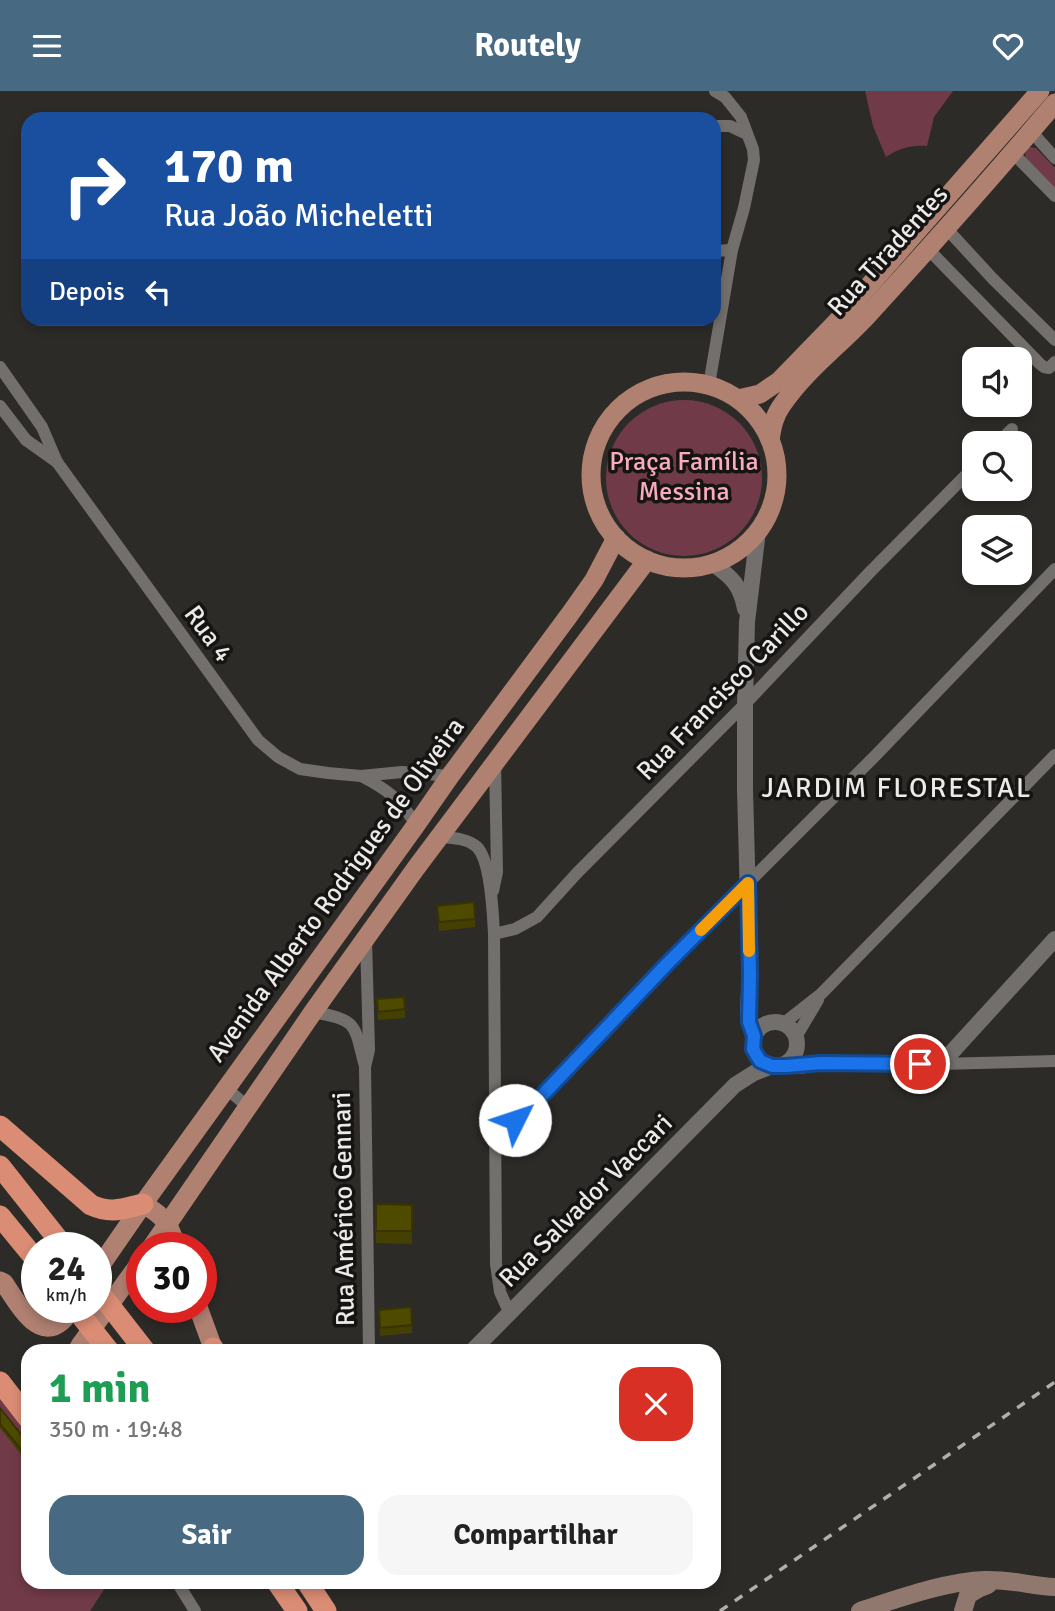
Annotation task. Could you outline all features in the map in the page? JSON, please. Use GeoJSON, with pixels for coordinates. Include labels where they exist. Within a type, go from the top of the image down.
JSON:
{"type":"FeatureCollection","features":[{"type":"Feature","properties":{"kind":"highway"},"geometry":{"type":"LineString","coordinates":[[0,1126],[91,1205],[104,1211],[116,1211],[143,1204]]}},
{"type":"Feature","properties":{"kind":"highway"},"geometry":{"type":"LineString","coordinates":[[0,1166],[52,1232]]}},
{"type":"Feature","properties":{"kind":"highway"},"geometry":{"type":"LineString","coordinates":[[0,1216],[21,1242]]}},
{"type":"Feature","properties":{"kind":"highway"},"geometry":{"type":"LineString","coordinates":[[112,1308],[140,1344]]}},
{"type":"Feature","properties":{"kind":"highway"},"geometry":{"type":"LineString","coordinates":[[86,1323],[103,1344]]}},
{"type":"Feature","properties":{"kind":"highway"},"geometry":{"type":"LineString","coordinates":[[0,1382],[21,1408]]}},
{"type":"Feature","properties":{"kind":"highway"},"geometry":{"type":"LineString","coordinates":[[282,1589],[297,1611]]}},
{"type":"Feature","properties":{"kind":"highway"},"geometry":{"type":"LineString","coordinates":[[312,1589],[326,1611]]}},
{"type":"Feature","properties":{"kind":"main road","name":"Rua Tiradentes"},"geometry":{"type":"LineString","coordinates":[[738,399],[760,394],[779,381],[846,312],[1040,91]]}},
{"type":"Feature","properties":{"kind":"main road","name":"Rua Tiradentes"},"geometry":{"type":"LineString","coordinates":[[770,440],[773,421],[782,404],[808,374],[864,319],[1055,103]]}},
{"type":"Feature","properties":{"kind":"main road"},"geometry":{"type":"LineString","coordinates":[[679,381],[709,385],[738,399],[757,417],[770,440],[776,463],[776,487],[770,510],[758,531],[738,551],[713,564],[691,568],[668,567],[636,555],[616,538],[599,513],[592,484],[593,454],[605,426],[624,403],[650,388],[679,381]]}},
{"type":"Feature","properties":{"kind":"main road","name":"Avenida Alberto Rodrigues de Oliveira"},"geometry":{"type":"LineString","coordinates":[[112,1249],[450,776],[570,614],[594,580],[616,538]]}},
{"type":"Feature","properties":{"kind":"main road","name":"Avenida Alberto Rodrigues de Oliveira"},"geometry":{"type":"LineString","coordinates":[[163,1232],[415,868],[647,560]]}},
{"type":"Feature","properties":{"kind":"main road"},"geometry":{"type":"LineString","coordinates":[[143,1204],[169,1223],[172,1232]]}},
{"type":"Feature","properties":{"kind":"main road"},"geometry":{"type":"LineString","coordinates":[[0,1281],[21,1306]]}},
{"type":"Feature","properties":{"kind":"main road"},"geometry":{"type":"LineString","coordinates":[[80,1344],[126,1282]]}},
{"type":"Feature","properties":{"kind":"main road"},"geometry":{"type":"LineString","coordinates":[[36,1323],[45,1328],[60,1323]]}},
{"type":"Feature","properties":{"kind":"main road"},"geometry":{"type":"LineString","coordinates":[[204,1323],[211,1344]]}},
{"type":"Feature","properties":{"kind":"main road"},"geometry":{"type":"LineString","coordinates":[[860,1611],[960,1583],[984,1580],[1055,1587]]}},
{"type":"Feature","properties":{"kind":"main road"},"geometry":{"type":"LineString","coordinates":[[963,1611],[968,1595],[1005,1580]]}},
{"type":"Feature","properties":{"kind":"street"},"geometry":{"type":"LineString","coordinates":[[715,91],[724,97],[741,117],[753,149],[754,160],[732,250],[721,315]]}},
{"type":"Feature","properties":{"kind":"street"},"geometry":{"type":"LineString","coordinates":[[721,126],[730,126],[747,134]]}},
{"type":"Feature","properties":{"kind":"street"},"geometry":{"type":"LineString","coordinates":[[1031,131],[1055,158]]}},
{"type":"Feature","properties":{"kind":"street"},"geometry":{"type":"LineString","coordinates":[[1012,152],[1055,195]]}},
{"type":"Feature","properties":{"kind":"street"},"geometry":{"type":"LineString","coordinates":[[946,228],[1055,340]]}},
{"type":"Feature","properties":{"kind":"street"},"geometry":{"type":"LineString","coordinates":[[928,248],[1040,364],[1049,368],[1055,362]]}},
{"type":"Feature","properties":{"kind":"street"},"geometry":{"type":"LineString","coordinates":[[721,251],[732,250]]}},
{"type":"Feature","properties":{"kind":"street"},"geometry":{"type":"LineString","coordinates":[[709,385],[719,326]]}},
{"type":"Feature","properties":{"kind":"street","name":"Rua 4"},"geometry":{"type":"LineString","coordinates":[[0,367],[42,427],[57,462],[258,740],[278,757],[300,769],[360,776],[402,772],[450,776]]}},
{"type":"Feature","properties":{"kind":"street"},"geometry":{"type":"LineString","coordinates":[[0,398],[15,388]]}},
{"type":"Feature","properties":{"kind":"street","name":"Rua 4"},"geometry":{"type":"LineString","coordinates":[[0,406],[26,440],[57,462]]}},
{"type":"Feature","properties":{"kind":"street","name":"Rua Francisco Carillo"},"geometry":{"type":"LineString","coordinates":[[494,934],[515,929],[537,917],[962,479]]}},
{"type":"Feature","properties":{"kind":"street"},"geometry":{"type":"LineString","coordinates":[[758,531],[747,622],[745,789],[749,1022],[760,1061],[776,1066],[821,1063],[1055,1061]]}},
{"type":"Feature","properties":{"kind":"street"},"geometry":{"type":"LineString","coordinates":[[713,564],[741,591],[747,622]]}},
{"type":"Feature","properties":{"kind":"street"},"geometry":{"type":"LineString","coordinates":[[495,1136],[534,1104],[666,965],[877,755],[1055,569]]}},
{"type":"Feature","properties":{"kind":"street"},"geometry":{"type":"LineString","coordinates":[[754,1043],[757,1030],[763,1025],[781,1022],[821,994],[1055,755]]}},
{"type":"Feature","properties":{"kind":"street"},"geometry":{"type":"LineString","coordinates":[[492,894],[496,872],[495,761]]}},
{"type":"Feature","properties":{"kind":"street","name":"Rua 4"},"geometry":{"type":"LineString","coordinates":[[360,776],[394,796],[416,825]]}},
{"type":"Feature","properties":{"kind":"street"},"geometry":{"type":"LineString","coordinates":[[440,837],[464,840],[476,846],[482,854],[492,894],[496,1264],[500,1292],[510,1314]]}},
{"type":"Feature","properties":{"kind":"street","name":"Rua Américo Gennari"},"geometry":{"type":"LineString","coordinates":[[366,939],[369,1050],[366,1067],[369,1344]]}},
{"type":"Feature","properties":{"kind":"street"},"geometry":{"type":"LineString","coordinates":[[941,1063],[1055,939]]}},
{"type":"Feature","properties":{"kind":"street"},"geometry":{"type":"LineString","coordinates":[[750,990],[760,1009],[792,1029],[803,1050],[821,1063]]}},
{"type":"Feature","properties":{"kind":"street"},"geometry":{"type":"LineString","coordinates":[[776,1066],[792,1058],[797,1040],[821,994]]}},
{"type":"Feature","properties":{"kind":"street","name":"Rua Américo Gennari"},"geometry":{"type":"LineString","coordinates":[[313,1012],[349,1022],[355,1030],[366,1067]]}},
{"type":"Feature","properties":{"kind":"street","name":"Rua Salvador Vaccari"},"geometry":{"type":"LineString","coordinates":[[735,1085],[754,1043]]}},
{"type":"Feature","properties":{"kind":"street","name":"Rua Salvador Vaccari"},"geometry":{"type":"LineString","coordinates":[[479,1344],[735,1085],[754,1073],[776,1066]]}},
{"type":"Feature","properties":{"kind":"street"},"geometry":{"type":"LineString","coordinates":[[226,1088],[248,1107]]}},
{"type":"Feature","properties":{"kind":"street"},"geometry":{"type":"LineString","coordinates":[[181,1589],[195,1611]]}},
{"type":"Feature","properties":{"kind":"green space"},"geometry":{"type":"Polygon","coordinates":[[[865,91],[953,91],[934,117],[927,146],[905,148],[886,157],[873,126],[865,91]]]}},
{"type":"Feature","properties":{"kind":"green space"},"geometry":{"type":"Polygon","coordinates":[[[1029,147],[1036,148],[1055,168],[1055,188],[1026,158],[1025,153],[1029,147]]]}},
{"type":"Feature","properties":{"kind":"green space","name":"Praça Família Messina"},"geometry":{"type":"Polygon","coordinates":[[[684,400],[714,406],[739,423],[756,448],[762,478],[756,508],[739,533],[714,550],[684,556],[654,550],[629,533],[612,508],[606,478],[612,448],[629,423],[654,406],[684,400]]]}},
{"type":"Feature","properties":{"kind":"green space"},"geometry":{"type":"Polygon","coordinates":[[[0,1389],[21,1406],[21,1589],[104,1589],[90,1611],[0,1611],[0,1389]]]}},
{"type":"Feature","properties":{"kind":"building"},"geometry":{"type":"Polygon","coordinates":[[[474,902],[475,919],[439,922],[437,906],[474,902]]]}},
{"type":"Feature","properties":{"kind":"building"},"geometry":{"type":"Polygon","coordinates":[[[404,997],[405,1009],[378,1012],[377,999],[404,997]]]}},
{"type":"Feature","properties":{"kind":"building"},"geometry":{"type":"Polygon","coordinates":[[[376,1204],[412,1205],[412,1231],[376,1231],[376,1204]]]}},
{"type":"Feature","properties":{"kind":"building"},"geometry":{"type":"Polygon","coordinates":[[[411,1307],[412,1325],[380,1328],[379,1310],[411,1307]]]}},
{"type":"Feature","properties":{"kind":"building"},"geometry":{"type":"Polygon","coordinates":[[[0,1408],[21,1434],[21,1449],[0,1424],[0,1408]]]}},
{"type":"Feature","properties":{"kind":"railway"},"geometry":{"type":"LineString","coordinates":[[720,1611],[1055,1382]]}},
{"type":"Feature","properties":{"kind":"slow traffic"},"geometry":{"type":"LineString","coordinates":[[701,930],[748,883],[749,951]]}},
{"type":"Feature","properties":{"kind":"district","name":"JARDIM FLORESTAL"},"geometry":{"type":"Point","coordinates":[897,788]}},
{"type":"Feature","properties":{"kind":"route"},"geometry":{"type":"LineString","coordinates":[[515,1120],[534,1104],[748,883],[748,1009],[754,1036],[753,1049],[760,1061],[772,1066],[821,1063],[920,1064]]}}]}
